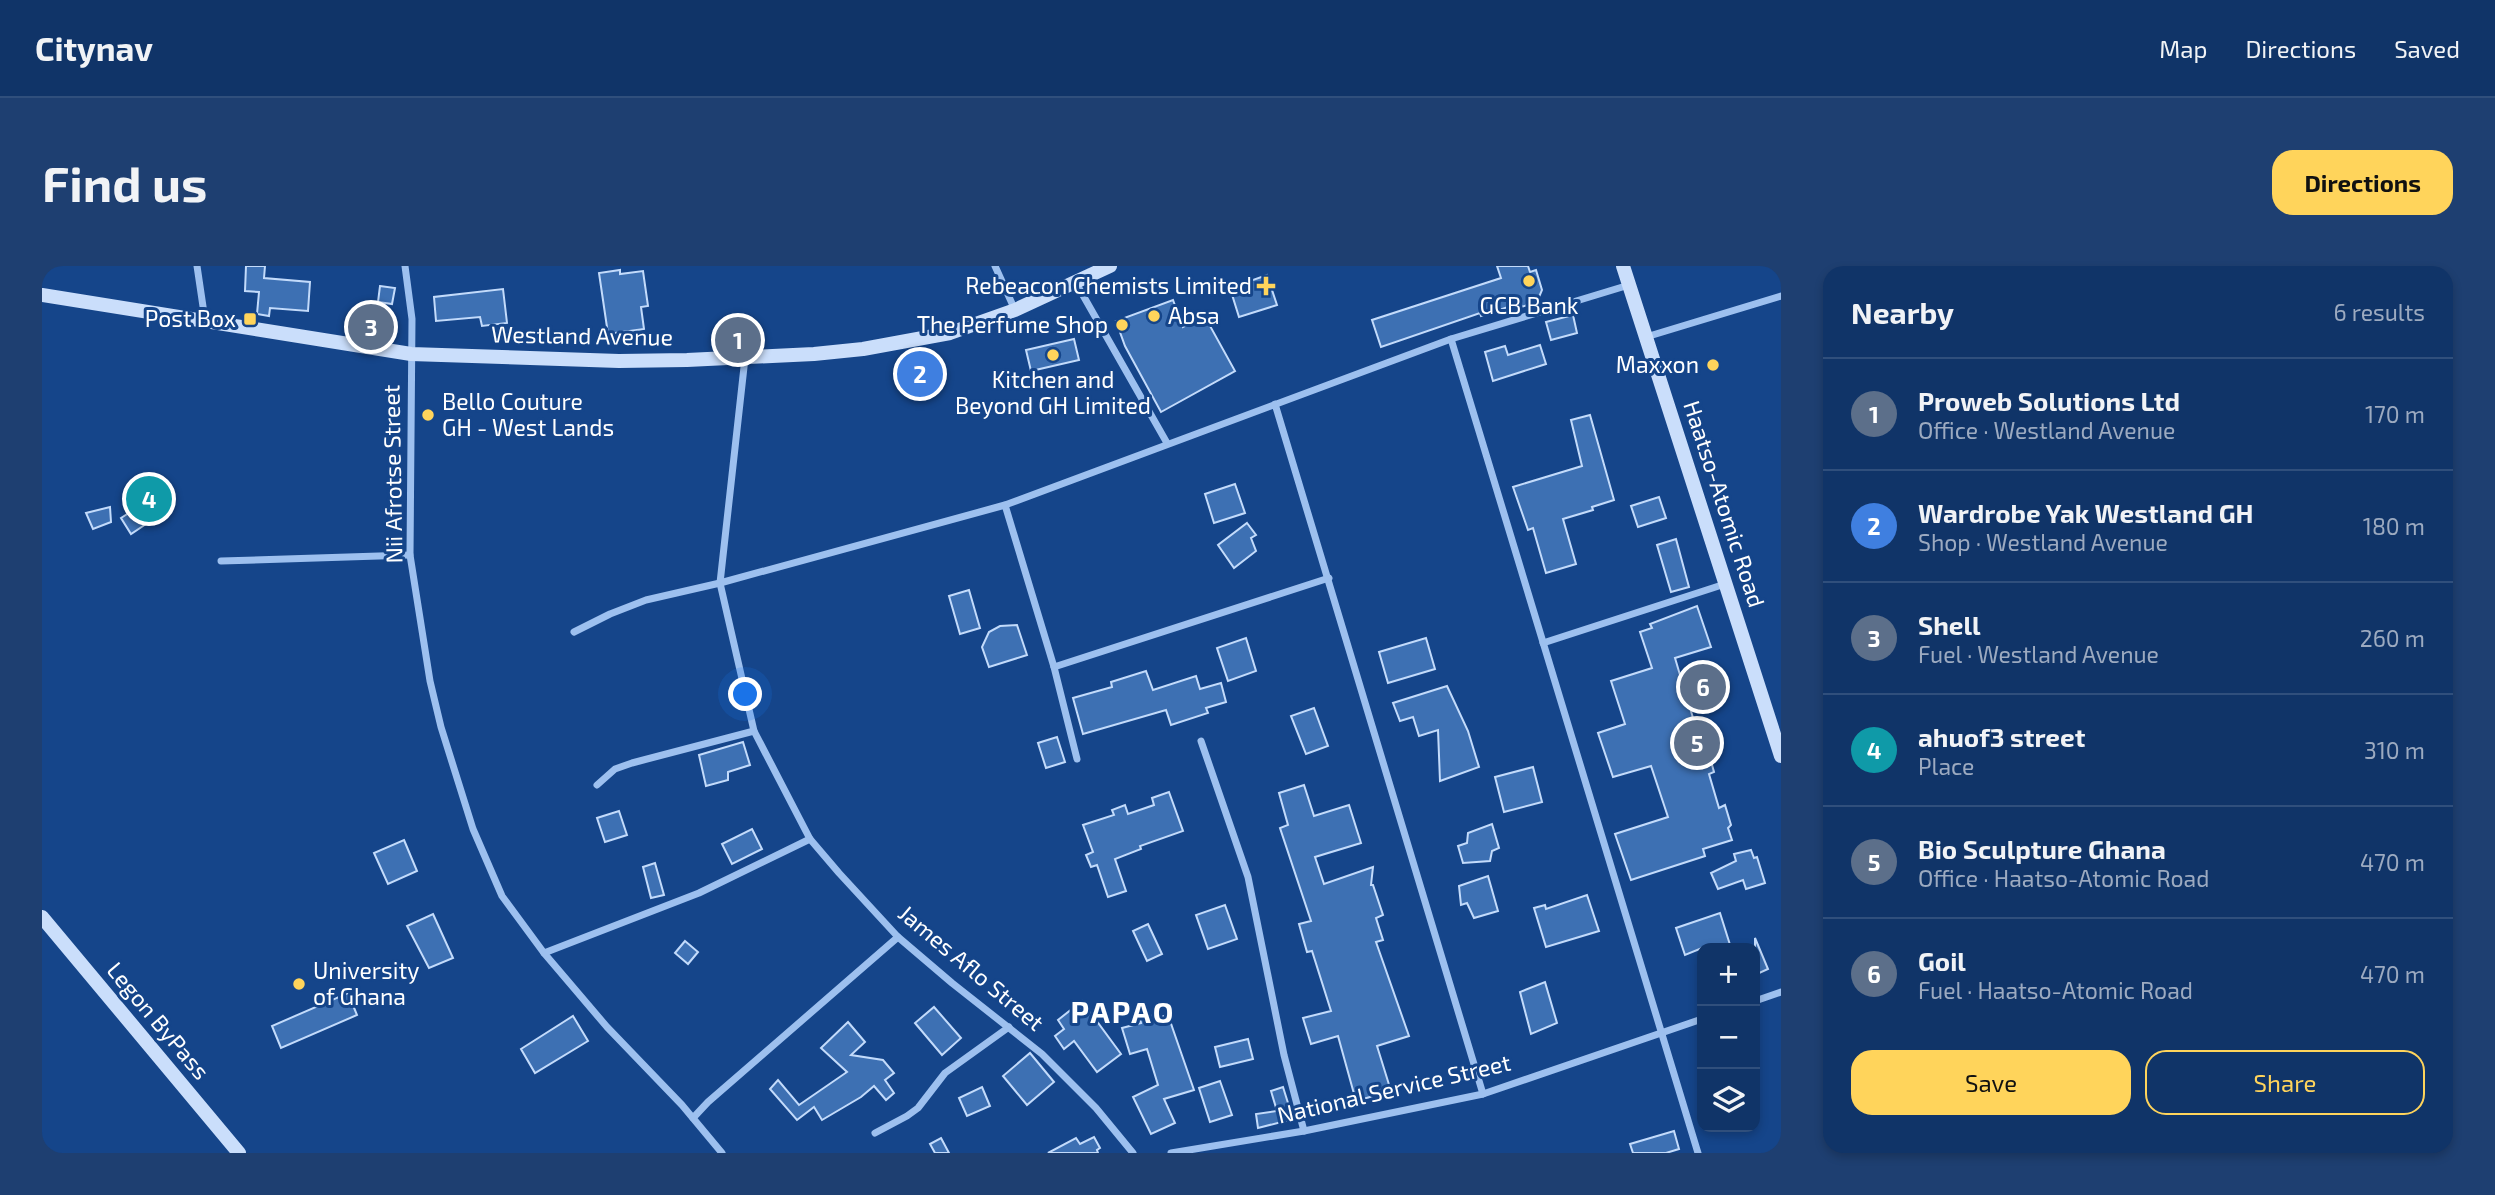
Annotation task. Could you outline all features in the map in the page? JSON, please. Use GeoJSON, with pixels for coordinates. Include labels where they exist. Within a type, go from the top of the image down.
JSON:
{"type":"FeatureCollection","features":[{"type":"Feature","properties":{"kind":"street"},"geometry":{"type":"LineString","coordinates":[[197,266],[205,320]]}},
{"type":"Feature","properties":{"kind":"street","name":"Nii Afrotse Street"},"geometry":{"type":"LineString","coordinates":[[405,266],[412,319],[410,555],[430,681],[441,727],[491,874],[502,895],[544,953],[607,1027],[693,1118],[722,1153]]}},
{"type":"Feature","properties":{"kind":"street"},"geometry":{"type":"LineString","coordinates":[[995,266],[1015,310]]}},
{"type":"Feature","properties":{"kind":"street","name":"Westland Avenue"},"geometry":{"type":"LineString","coordinates":[[42,295],[411,354],[619,361],[745,358],[814,354],[909,342],[959,331],[1015,310],[1110,266]]}},
{"type":"Feature","properties":{"kind":"street","name":"Haatso-Atomic Road"},"geometry":{"type":"LineString","coordinates":[[1623,266],[1781,756]]}},
{"type":"Feature","properties":{"kind":"street"},"geometry":{"type":"LineString","coordinates":[[1076,283],[1167,443]]}},
{"type":"Feature","properties":{"kind":"street"},"geometry":{"type":"LineString","coordinates":[[574,632],[646,600],[720,583],[1005,505],[1451,339],[1629,285]]}},
{"type":"Feature","properties":{"kind":"street"},"geometry":{"type":"LineString","coordinates":[[1646,337],[1781,296]]}},
{"type":"Feature","properties":{"kind":"street"},"geometry":{"type":"LineString","coordinates":[[1451,339],[1698,1153]]}},
{"type":"Feature","properties":{"kind":"street","name":"James Aflo Street"},"geometry":{"type":"LineString","coordinates":[[745,358],[720,583],[754,731],[810,839],[898,937],[1042,1054],[1096,1108],[1133,1153]]}},
{"type":"Feature","properties":{"kind":"street"},"geometry":{"type":"LineString","coordinates":[[1275,404],[1483,1094]]}},
{"type":"Feature","properties":{"kind":"street"},"geometry":{"type":"LineString","coordinates":[[1005,505],[1054,667],[1077,759]]}},
{"type":"Feature","properties":{"kind":"street"},"geometry":{"type":"LineString","coordinates":[[221,561],[410,555]]}},
{"type":"Feature","properties":{"kind":"street"},"geometry":{"type":"LineString","coordinates":[[1054,667],[1329,578]]}},
{"type":"Feature","properties":{"kind":"street"},"geometry":{"type":"LineString","coordinates":[[1543,643],[1726,584]]}},
{"type":"Feature","properties":{"kind":"street"},"geometry":{"type":"LineString","coordinates":[[597,785],[615,769],[754,731]]}},
{"type":"Feature","properties":{"kind":"street"},"geometry":{"type":"LineString","coordinates":[[1201,741],[1248,877],[1284,1055],[1304,1130]]}},
{"type":"Feature","properties":{"kind":"street"},"geometry":{"type":"LineString","coordinates":[[544,953],[699,893],[810,839]]}},
{"type":"Feature","properties":{"kind":"street","name":"Legon ByPass"},"geometry":{"type":"LineString","coordinates":[[42,917],[239,1153]]}},
{"type":"Feature","properties":{"kind":"street"},"geometry":{"type":"LineString","coordinates":[[693,1118],[898,937]]}},
{"type":"Feature","properties":{"kind":"street"},"geometry":{"type":"LineString","coordinates":[[1760,999],[1781,992]]}},
{"type":"Feature","properties":{"kind":"street","name":"National Service Street"},"geometry":{"type":"LineString","coordinates":[[1171,1153],[1304,1130],[1483,1094],[1697,1021]]}},
{"type":"Feature","properties":{"kind":"street"},"geometry":{"type":"LineString","coordinates":[[875,1133],[918,1108],[945,1073],[1009,1027]]}},
{"type":"Feature","properties":{"kind":"building"},"geometry":{"type":"Polygon","coordinates":[[[246,266],[265,266],[264,278],[310,282],[308,311],[270,308],[269,316],[257,314],[259,292],[245,291],[246,266]]]}},
{"type":"Feature","properties":{"kind":"building"},"geometry":{"type":"Polygon","coordinates":[[[1497,266],[1528,266],[1530,272],[1536,270],[1542,290],[1537,302],[1518,308],[1517,304],[1481,316],[1480,313],[1381,347],[1372,320],[1501,278],[1497,266]]]}},
{"type":"Feature","properties":{"kind":"building"},"geometry":{"type":"Polygon","coordinates":[[[620,270],[620,274],[643,271],[648,306],[641,307],[644,329],[608,334],[599,273],[620,270]]]}},
{"type":"Feature","properties":{"kind":"building"},"geometry":{"type":"Polygon","coordinates":[[[1267,275],[1277,305],[1239,317],[1230,288],[1267,275]]]}},
{"type":"Feature","properties":{"kind":"building"},"geometry":{"type":"Polygon","coordinates":[[[380,286],[395,288],[392,304],[378,302],[380,286]]]}},
{"type":"Feature","properties":{"kind":"building"},"geometry":{"type":"Polygon","coordinates":[[[503,289],[507,323],[482,326],[480,317],[436,321],[434,297],[503,289]]]}},
{"type":"Feature","properties":{"kind":"building"},"geometry":{"type":"Polygon","coordinates":[[[1173,300],[1183,327],[1204,315],[1235,371],[1161,412],[1125,346],[1116,321],[1173,300]]]}},
{"type":"Feature","properties":{"kind":"building"},"geometry":{"type":"Polygon","coordinates":[[[1573,315],[1577,333],[1551,340],[1546,322],[1573,315]]]}},
{"type":"Feature","properties":{"kind":"building"},"geometry":{"type":"Polygon","coordinates":[[[1074,339],[1079,360],[1031,371],[1026,350],[1074,339]]]}},
{"type":"Feature","properties":{"kind":"building"},"geometry":{"type":"Polygon","coordinates":[[[1540,345],[1546,364],[1493,381],[1485,352],[1505,346],[1508,355],[1540,345]]]}},
{"type":"Feature","properties":{"kind":"building"},"geometry":{"type":"Polygon","coordinates":[[[1590,415],[1614,500],[1563,519],[1576,564],[1546,573],[1533,528],[1528,530],[1513,487],[1582,466],[1571,420],[1590,415]]]}},
{"type":"Feature","properties":{"kind":"building"},"geometry":{"type":"Polygon","coordinates":[[[1235,484],[1245,513],[1214,523],[1205,494],[1235,484]]]}},
{"type":"Feature","properties":{"kind":"building"},"geometry":{"type":"Polygon","coordinates":[[[154,497],[160,504],[144,520],[146,524],[131,534],[121,518],[154,497]]]}},
{"type":"Feature","properties":{"kind":"building"},"geometry":{"type":"Polygon","coordinates":[[[1659,497],[1666,518],[1638,527],[1631,506],[1659,497]]]}},
{"type":"Feature","properties":{"kind":"building"},"geometry":{"type":"Polygon","coordinates":[[[110,507],[111,522],[93,529],[86,513],[110,507]]]}},
{"type":"Feature","properties":{"kind":"building"},"geometry":{"type":"Polygon","coordinates":[[[1247,523],[1256,535],[1251,538],[1256,551],[1234,568],[1218,545],[1247,523]]]}},
{"type":"Feature","properties":{"kind":"building"},"geometry":{"type":"Polygon","coordinates":[[[1676,539],[1689,587],[1671,592],[1657,545],[1676,539]]]}},
{"type":"Feature","properties":{"kind":"building"},"geometry":{"type":"Polygon","coordinates":[[[969,590],[980,628],[960,634],[949,596],[969,590]]]}},
{"type":"Feature","properties":{"kind":"building"},"geometry":{"type":"Polygon","coordinates":[[[1697,606],[1711,647],[1675,658],[1683,685],[1716,674],[1721,690],[1688,701],[1696,728],[1709,724],[1716,745],[1707,747],[1714,772],[1709,774],[1719,808],[1725,805],[1732,840],[1703,849],[1705,856],[1631,880],[1615,834],[1668,817],[1651,766],[1613,777],[1598,733],[1625,724],[1611,681],[1652,668],[1640,632],[1652,628],[1650,624],[1697,606]]]}},
{"type":"Feature","properties":{"kind":"building"},"geometry":{"type":"Polygon","coordinates":[[[1017,625],[1027,655],[989,667],[982,647],[989,632],[1000,626],[1017,625]]]}},
{"type":"Feature","properties":{"kind":"building"},"geometry":{"type":"Polygon","coordinates":[[[1246,638],[1256,671],[1228,681],[1217,648],[1246,638]]]}},
{"type":"Feature","properties":{"kind":"building"},"geometry":{"type":"Polygon","coordinates":[[[1426,638],[1435,669],[1388,683],[1379,652],[1426,638]]]}},
{"type":"Feature","properties":{"kind":"building"},"geometry":{"type":"Polygon","coordinates":[[[1146,671],[1153,690],[1196,676],[1200,689],[1221,683],[1226,702],[1206,708],[1208,713],[1171,725],[1166,710],[1083,734],[1073,698],[1112,687],[1111,682],[1146,671]]]}},
{"type":"Feature","properties":{"kind":"building"},"geometry":{"type":"Polygon","coordinates":[[[1447,686],[1468,731],[1479,767],[1440,781],[1438,730],[1419,736],[1413,717],[1400,721],[1393,703],[1447,686]]]}},
{"type":"Feature","properties":{"kind":"building"},"geometry":{"type":"Polygon","coordinates":[[[1314,708],[1328,746],[1306,754],[1291,716],[1314,708]]]}},
{"type":"Feature","properties":{"kind":"building"},"geometry":{"type":"Polygon","coordinates":[[[1057,737],[1065,762],[1046,768],[1038,743],[1057,737]]]}},
{"type":"Feature","properties":{"kind":"building"},"geometry":{"type":"Polygon","coordinates":[[[743,742],[750,765],[728,772],[728,780],[706,786],[699,755],[743,742]]]}},
{"type":"Feature","properties":{"kind":"building"},"geometry":{"type":"Polygon","coordinates":[[[1533,767],[1542,802],[1504,812],[1495,777],[1533,767]]]}},
{"type":"Feature","properties":{"kind":"building"},"geometry":{"type":"Polygon","coordinates":[[[1304,785],[1314,816],[1349,805],[1361,843],[1315,857],[1324,884],[1373,867],[1371,885],[1383,915],[1376,918],[1383,940],[1376,942],[1409,1036],[1377,1046],[1391,1091],[1356,1101],[1338,1036],[1311,1044],[1303,1018],[1331,1011],[1312,951],[1307,952],[1299,924],[1311,921],[1280,828],[1288,825],[1279,793],[1304,785]]]}},
{"type":"Feature","properties":{"kind":"building"},"geometry":{"type":"Polygon","coordinates":[[[1169,792],[1183,831],[1140,846],[1141,849],[1115,859],[1126,891],[1108,897],[1097,865],[1091,867],[1086,855],[1093,852],[1083,825],[1114,815],[1112,810],[1125,805],[1128,814],[1154,805],[1152,798],[1169,792]]]}},
{"type":"Feature","properties":{"kind":"building"},"geometry":{"type":"Polygon","coordinates":[[[619,811],[627,835],[605,842],[597,818],[619,811]]]}},
{"type":"Feature","properties":{"kind":"building"},"geometry":{"type":"Polygon","coordinates":[[[1492,824],[1499,848],[1492,851],[1490,861],[1463,863],[1458,846],[1467,843],[1468,833],[1492,824]]]}},
{"type":"Feature","properties":{"kind":"building"},"geometry":{"type":"Polygon","coordinates":[[[752,829],[762,849],[732,864],[722,844],[752,829]]]}},
{"type":"Feature","properties":{"kind":"building"},"geometry":{"type":"Polygon","coordinates":[[[404,840],[417,871],[388,884],[374,853],[404,840]]]}},
{"type":"Feature","properties":{"kind":"building"},"geometry":{"type":"Polygon","coordinates":[[[1751,850],[1754,858],[1757,857],[1765,883],[1746,889],[1743,880],[1718,889],[1711,873],[1736,861],[1734,854],[1751,850]]]}},
{"type":"Feature","properties":{"kind":"building"},"geometry":{"type":"Polygon","coordinates":[[[655,863],[664,895],[651,898],[643,867],[655,863]]]}},
{"type":"Feature","properties":{"kind":"building"},"geometry":{"type":"Polygon","coordinates":[[[1488,876],[1498,911],[1474,918],[1467,903],[1461,905],[1459,886],[1488,876]]]}},
{"type":"Feature","properties":{"kind":"building"},"geometry":{"type":"Polygon","coordinates":[[[1587,895],[1599,931],[1546,947],[1534,908],[1545,905],[1546,909],[1587,895]]]}},
{"type":"Feature","properties":{"kind":"building"},"geometry":{"type":"Polygon","coordinates":[[[1225,905],[1237,939],[1208,949],[1196,915],[1225,905]]]}},
{"type":"Feature","properties":{"kind":"building"},"geometry":{"type":"Polygon","coordinates":[[[1720,913],[1729,943],[1697,943],[1697,950],[1685,955],[1676,928],[1720,913]]]}},
{"type":"Feature","properties":{"kind":"building"},"geometry":{"type":"Polygon","coordinates":[[[433,914],[453,958],[429,968],[407,926],[433,914]]]}},
{"type":"Feature","properties":{"kind":"building"},"geometry":{"type":"Polygon","coordinates":[[[1148,924],[1162,954],[1147,961],[1133,931],[1148,924]]]}},
{"type":"Feature","properties":{"kind":"building"},"geometry":{"type":"Polygon","coordinates":[[[685,941],[698,952],[688,964],[675,953],[685,941]]]}},
{"type":"Feature","properties":{"kind":"building"},"geometry":{"type":"Polygon","coordinates":[[[1760,950],[1768,969],[1760,973],[1760,950]]]}},
{"type":"Feature","properties":{"kind":"building"},"geometry":{"type":"Polygon","coordinates":[[[1545,982],[1557,1023],[1531,1034],[1520,992],[1545,982]]]}},
{"type":"Feature","properties":{"kind":"building"},"geometry":{"type":"Polygon","coordinates":[[[348,993],[357,1015],[281,1048],[272,1026],[348,993]]]}},
{"type":"Feature","properties":{"kind":"building"},"geometry":{"type":"Polygon","coordinates":[[[1082,1001],[1121,1054],[1097,1072],[1074,1041],[1064,1049],[1055,1036],[1064,1029],[1058,1020],[1082,1001]]]}},
{"type":"Feature","properties":{"kind":"building"},"geometry":{"type":"Polygon","coordinates":[[[934,1007],[961,1038],[942,1055],[915,1023],[934,1007]]]}},
{"type":"Feature","properties":{"kind":"building"},"geometry":{"type":"Polygon","coordinates":[[[1160,1013],[1161,1017],[1168,1015],[1194,1090],[1164,1099],[1175,1123],[1151,1134],[1133,1097],[1158,1085],[1147,1049],[1130,1054],[1122,1028],[1141,1023],[1140,1019],[1160,1013]]]}},
{"type":"Feature","properties":{"kind":"building"},"geometry":{"type":"Polygon","coordinates":[[[573,1016],[588,1041],[535,1073],[521,1049],[573,1016]]]}},
{"type":"Feature","properties":{"kind":"building"},"geometry":{"type":"Polygon","coordinates":[[[848,1022],[865,1042],[851,1055],[883,1060],[894,1073],[885,1080],[894,1093],[886,1100],[874,1086],[822,1120],[814,1107],[797,1120],[770,1089],[778,1080],[799,1105],[847,1072],[821,1048],[848,1022]]]}},
{"type":"Feature","properties":{"kind":"building"},"geometry":{"type":"Polygon","coordinates":[[[1248,1039],[1253,1059],[1220,1067],[1215,1047],[1248,1039]]]}},
{"type":"Feature","properties":{"kind":"building"},"geometry":{"type":"Polygon","coordinates":[[[1030,1053],[1054,1082],[1027,1105],[1003,1076],[1030,1053]]]}},
{"type":"Feature","properties":{"kind":"building"},"geometry":{"type":"Polygon","coordinates":[[[1220,1081],[1232,1115],[1210,1122],[1199,1088],[1220,1081]]]}},
{"type":"Feature","properties":{"kind":"building"},"geometry":{"type":"Polygon","coordinates":[[[982,1087],[990,1106],[967,1116],[959,1098],[982,1087]]]}},
{"type":"Feature","properties":{"kind":"building"},"geometry":{"type":"Polygon","coordinates":[[[1283,1087],[1293,1119],[1258,1128],[1256,1114],[1277,1111],[1271,1091],[1283,1087]]]}},
{"type":"Feature","properties":{"kind":"building"},"geometry":{"type":"Polygon","coordinates":[[[1674,1131],[1679,1149],[1666,1153],[1633,1153],[1630,1144],[1674,1131]]]}},
{"type":"Feature","properties":{"kind":"building"},"geometry":{"type":"Polygon","coordinates":[[[1094,1137],[1100,1148],[1098,1153],[1048,1153],[1076,1138],[1080,1144],[1094,1137]]]}},
{"type":"Feature","properties":{"kind":"building"},"geometry":{"type":"Polygon","coordinates":[[[941,1138],[949,1153],[935,1153],[930,1144],[941,1138]]]}},
{"type":"Feature","properties":{"kind":"place","name":"GCB Bank"},"geometry":{"type":"Point","coordinates":[1529,281]}},
{"type":"Feature","properties":{"kind":"place","name":"Rebeacon Chemists Limited"},"geometry":{"type":"Point","coordinates":[1266,286]}},
{"type":"Feature","properties":{"kind":"place","name":"Absa"},"geometry":{"type":"Point","coordinates":[1154,316]}},
{"type":"Feature","properties":{"kind":"place","name":"Post Box"},"geometry":{"type":"Point","coordinates":[250,319]}},
{"type":"Feature","properties":{"kind":"place","name":"The Perfume Shop"},"geometry":{"type":"Point","coordinates":[1122,325]}},
{"type":"Feature","properties":{"kind":"place","name":"Shell"},"geometry":{"type":"Point","coordinates":[371,327]}},
{"type":"Feature","properties":{"kind":"place","name":"Proweb Solutions Ltd"},"geometry":{"type":"Point","coordinates":[738,340]}},
{"type":"Feature","properties":{"kind":"place","name":"Kitchen and Beyond GH Limited"},"geometry":{"type":"Point","coordinates":[1053,355]}},
{"type":"Feature","properties":{"kind":"place","name":"Maxxon"},"geometry":{"type":"Point","coordinates":[1713,365]}},
{"type":"Feature","properties":{"kind":"place","name":"Wardrobe Yak Westland GH"},"geometry":{"type":"Point","coordinates":[920,374]}},
{"type":"Feature","properties":{"kind":"place","name":"Bello Couture GH - West Lands"},"geometry":{"type":"Point","coordinates":[428,415]}},
{"type":"Feature","properties":{"kind":"place","name":"ahuof3 street"},"geometry":{"type":"Point","coordinates":[149,499]}},
{"type":"Feature","properties":{"kind":"place","name":"Goil"},"geometry":{"type":"Point","coordinates":[1703,687]}},
{"type":"Feature","properties":{"kind":"place","name":"Bio Sculpture Ghana"},"geometry":{"type":"Point","coordinates":[1697,743]}},
{"type":"Feature","properties":{"kind":"place","name":"University of Ghana"},"geometry":{"type":"Point","coordinates":[299,984]}},
{"type":"Feature","properties":{"kind":"district","name":"PAPAO"},"geometry":{"type":"Point","coordinates":[1123,1013]}}]}
